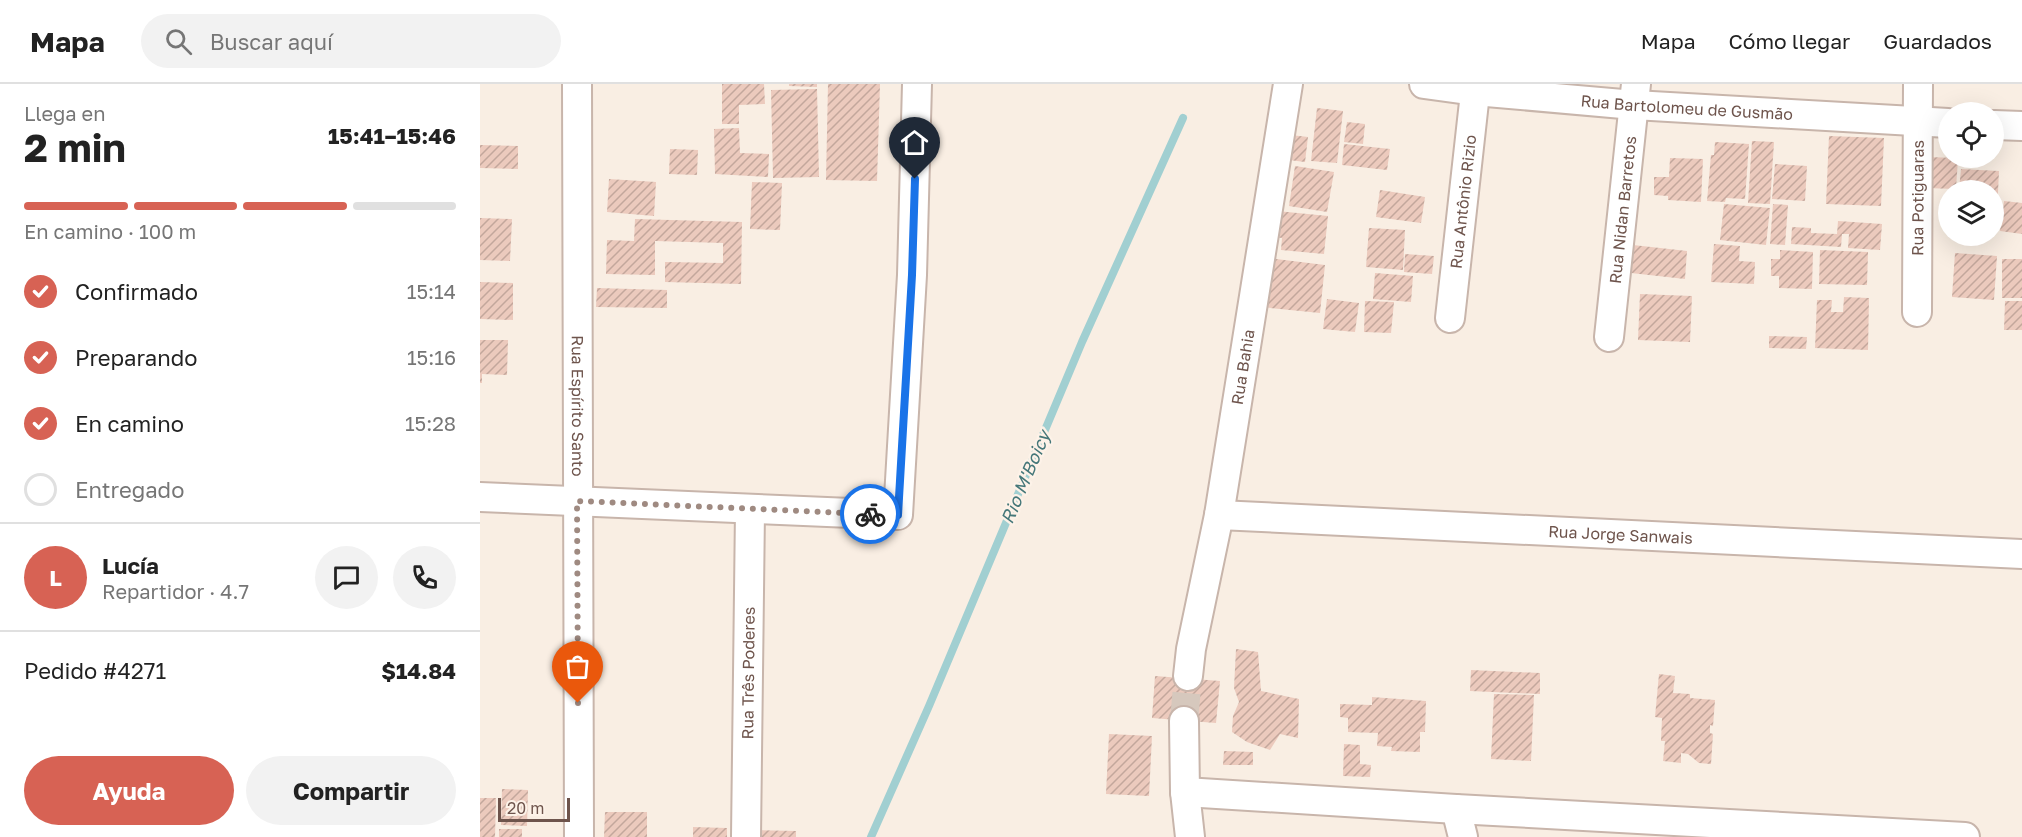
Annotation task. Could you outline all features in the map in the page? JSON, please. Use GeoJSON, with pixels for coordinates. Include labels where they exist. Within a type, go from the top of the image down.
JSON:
{"type":"FeatureCollection","features":[{"type":"Feature","properties":{"kind":"street","name":"Rua Espírito Santo"},"geometry":{"type":"LineString","coordinates":[[577,84],[579,837]]}},
{"type":"Feature","properties":{"kind":"street"},"geometry":{"type":"LineString","coordinates":[[480,497],[898,515],[912,275],[917,84]]}},
{"type":"Feature","properties":{"kind":"street","name":"Rua Bahia"},"geometry":{"type":"LineString","coordinates":[[1188,676],[1191,648],[1219,515],[1288,84]]}},
{"type":"Feature","properties":{"kind":"street","name":"Rua Bartolomeu de Gusmão"},"geometry":{"type":"LineString","coordinates":[[1425,84],[1635,94],[1938,123]]}},
{"type":"Feature","properties":{"kind":"street","name":"Rua Potiguaras"},"geometry":{"type":"LineString","coordinates":[[1917,312],[1918,84]]}},
{"type":"Feature","properties":{"kind":"street","name":"Rua Antônio Rizio"},"geometry":{"type":"LineString","coordinates":[[1450,318],[1476,88]]}},
{"type":"Feature","properties":{"kind":"street","name":"Rua Nidan Barretos"},"geometry":{"type":"LineString","coordinates":[[1609,337],[1635,94]]}},
{"type":"Feature","properties":{"kind":"street"},"geometry":{"type":"LineString","coordinates":[[2004,125],[2022,126]]}},
{"type":"Feature","properties":{"kind":"street","name":"Rua Três Poderes"},"geometry":{"type":"LineString","coordinates":[[746,837],[750,510]]}},
{"type":"Feature","properties":{"kind":"street","name":"Rua Jorge Sanwais"},"geometry":{"type":"LineString","coordinates":[[1219,515],[2022,554]]}},
{"type":"Feature","properties":{"kind":"street"},"geometry":{"type":"LineString","coordinates":[[1184,721],[1185,792],[1190,837]]}},
{"type":"Feature","properties":{"kind":"street"},"geometry":{"type":"LineString","coordinates":[[1185,792],[1456,809],[1741,831],[1965,837]]}},
{"type":"Feature","properties":{"kind":"street"},"geometry":{"type":"LineString","coordinates":[[1456,809],[1463,837]]}},
{"type":"Feature","properties":{"kind":"building"},"geometry":{"type":"Polygon","coordinates":[[[722,84],[764,84],[765,104],[739,105],[739,124],[722,124],[722,84]]]}},
{"type":"Feature","properties":{"kind":"building"},"geometry":{"type":"Polygon","coordinates":[[[789,84],[817,84],[817,87],[789,86],[789,84]]]}},
{"type":"Feature","properties":{"kind":"building"},"geometry":{"type":"Polygon","coordinates":[[[828,84],[880,84],[877,181],[826,180],[828,84]]]}},
{"type":"Feature","properties":{"kind":"building"},"geometry":{"type":"Polygon","coordinates":[[[817,89],[819,177],[773,178],[771,90],[817,89]]]}},
{"type":"Feature","properties":{"kind":"building"},"geometry":{"type":"Polygon","coordinates":[[[1317,108],[1343,111],[1337,163],[1311,161],[1317,108]]]}},
{"type":"Feature","properties":{"kind":"building"},"geometry":{"type":"Polygon","coordinates":[[[1347,122],[1365,124],[1363,144],[1344,142],[1347,122]]]}},
{"type":"Feature","properties":{"kind":"building"},"geometry":{"type":"Polygon","coordinates":[[[739,128],[740,153],[769,154],[768,177],[715,174],[714,129],[739,128]]]}},
{"type":"Feature","properties":{"kind":"building"},"geometry":{"type":"Polygon","coordinates":[[[1283,134],[1308,137],[1305,162],[1281,159],[1283,134]]]}},
{"type":"Feature","properties":{"kind":"building"},"geometry":{"type":"Polygon","coordinates":[[[1829,136],[1884,138],[1881,206],[1826,204],[1829,136]]]}},
{"type":"Feature","properties":{"kind":"building"},"geometry":{"type":"Polygon","coordinates":[[[1752,141],[1774,142],[1770,204],[1748,203],[1752,141]]]}},
{"type":"Feature","properties":{"kind":"building"},"geometry":{"type":"Polygon","coordinates":[[[1715,142],[1749,144],[1745,199],[1726,198],[1725,202],[1707,201],[1711,155],[1714,155],[1715,142]]]}},
{"type":"Feature","properties":{"kind":"building"},"geometry":{"type":"Polygon","coordinates":[[[1344,144],[1390,149],[1387,170],[1342,165],[1344,144]]]}},
{"type":"Feature","properties":{"kind":"building"},"geometry":{"type":"Polygon","coordinates":[[[480,145],[518,146],[518,169],[480,168],[480,145]]]}},
{"type":"Feature","properties":{"kind":"building"},"geometry":{"type":"Polygon","coordinates":[[[670,149],[698,150],[697,175],[669,174],[670,149]]]}},
{"type":"Feature","properties":{"kind":"building"},"geometry":{"type":"Polygon","coordinates":[[[1927,157],[1938,157],[1938,168],[1957,168],[1957,180],[1938,180],[1938,188],[1925,188],[1927,157]]]}},
{"type":"Feature","properties":{"kind":"building"},"geometry":{"type":"Polygon","coordinates":[[[1670,158],[1703,159],[1701,202],[1668,200],[1668,196],[1654,195],[1654,177],[1669,177],[1670,158]]]}},
{"type":"Feature","properties":{"kind":"building"},"geometry":{"type":"Polygon","coordinates":[[[1775,164],[1807,166],[1805,201],[1772,199],[1775,164]]]}},
{"type":"Feature","properties":{"kind":"building"},"geometry":{"type":"Polygon","coordinates":[[[1295,166],[1334,172],[1327,212],[1289,206],[1295,166]]]}},
{"type":"Feature","properties":{"kind":"building"},"geometry":{"type":"Polygon","coordinates":[[[1961,169],[1999,171],[1999,180],[1960,180],[1961,169]]]}},
{"type":"Feature","properties":{"kind":"building"},"geometry":{"type":"Polygon","coordinates":[[[609,179],[656,182],[654,216],[607,212],[609,179]]]}},
{"type":"Feature","properties":{"kind":"building"},"geometry":{"type":"Polygon","coordinates":[[[752,182],[782,183],[780,230],[750,229],[752,182]]]}},
{"type":"Feature","properties":{"kind":"building"},"geometry":{"type":"Polygon","coordinates":[[[1380,190],[1425,197],[1421,223],[1376,217],[1380,190]]]}},
{"type":"Feature","properties":{"kind":"building"},"geometry":{"type":"Polygon","coordinates":[[[2004,201],[2022,203],[2022,234],[2004,232],[2004,201]]]}},
{"type":"Feature","properties":{"kind":"building"},"geometry":{"type":"Polygon","coordinates":[[[1724,204],[1770,208],[1766,245],[1720,240],[1724,204]]]}},
{"type":"Feature","properties":{"kind":"building"},"geometry":{"type":"Polygon","coordinates":[[[1773,204],[1788,205],[1785,245],[1770,244],[1773,204]]]}},
{"type":"Feature","properties":{"kind":"building"},"geometry":{"type":"Polygon","coordinates":[[[1277,211],[1328,216],[1324,254],[1281,250],[1282,238],[1274,237],[1277,211]]]}},
{"type":"Feature","properties":{"kind":"building"},"geometry":{"type":"Polygon","coordinates":[[[480,218],[512,219],[510,261],[480,260],[480,218]]]}},
{"type":"Feature","properties":{"kind":"building"},"geometry":{"type":"Polygon","coordinates":[[[635,219],[742,222],[741,284],[665,282],[665,262],[723,263],[723,243],[655,241],[655,275],[606,274],[607,240],[634,241],[635,219]]]}},
{"type":"Feature","properties":{"kind":"building"},"geometry":{"type":"Polygon","coordinates":[[[1838,221],[1882,224],[1880,250],[1848,248],[1849,234],[1842,234],[1841,247],[1791,244],[1792,227],[1811,228],[1811,233],[1837,234],[1838,221]]]}},
{"type":"Feature","properties":{"kind":"building"},"geometry":{"type":"Polygon","coordinates":[[[1369,228],[1405,230],[1403,270],[1366,267],[1369,228]]]}},
{"type":"Feature","properties":{"kind":"building"},"geometry":{"type":"Polygon","coordinates":[[[1714,244],[1740,246],[1739,261],[1755,262],[1754,284],[1711,282],[1714,244]]]}},
{"type":"Feature","properties":{"kind":"building"},"geometry":{"type":"Polygon","coordinates":[[[1633,245],[1687,251],[1685,279],[1631,273],[1633,245]]]}},
{"type":"Feature","properties":{"kind":"building"},"geometry":{"type":"Polygon","coordinates":[[[1780,250],[1813,252],[1812,289],[1779,288],[1779,276],[1771,276],[1771,259],[1780,259],[1780,250]]]}},
{"type":"Feature","properties":{"kind":"building"},"geometry":{"type":"Polygon","coordinates":[[[1820,250],[1868,252],[1867,285],[1819,284],[1820,250]]]}},
{"type":"Feature","properties":{"kind":"building"},"geometry":{"type":"Polygon","coordinates":[[[1955,253],[1997,256],[1994,300],[1952,297],[1955,253]]]}},
{"type":"Feature","properties":{"kind":"building"},"geometry":{"type":"Polygon","coordinates":[[[1405,254],[1434,256],[1432,274],[1404,272],[1405,254]]]}},
{"type":"Feature","properties":{"kind":"building"},"geometry":{"type":"Polygon","coordinates":[[[1267,258],[1325,265],[1320,313],[1261,307],[1267,258]]]}},
{"type":"Feature","properties":{"kind":"building"},"geometry":{"type":"Polygon","coordinates":[[[2002,259],[2022,259],[2022,298],[2002,298],[2002,259]]]}},
{"type":"Feature","properties":{"kind":"building"},"geometry":{"type":"Polygon","coordinates":[[[1375,273],[1413,276],[1411,302],[1373,299],[1375,273]]]}},
{"type":"Feature","properties":{"kind":"building"},"geometry":{"type":"Polygon","coordinates":[[[480,282],[513,283],[513,320],[480,319],[480,282]]]}},
{"type":"Feature","properties":{"kind":"building"},"geometry":{"type":"Polygon","coordinates":[[[597,288],[667,290],[667,308],[596,307],[597,288]]]}},
{"type":"Feature","properties":{"kind":"building"},"geometry":{"type":"Polygon","coordinates":[[[1640,294],[1692,296],[1690,342],[1638,340],[1640,294]]]}},
{"type":"Feature","properties":{"kind":"building"},"geometry":{"type":"Polygon","coordinates":[[[1844,297],[1869,298],[1868,350],[1815,348],[1817,300],[1832,300],[1831,312],[1843,312],[1844,297]]]}},
{"type":"Feature","properties":{"kind":"building"},"geometry":{"type":"Polygon","coordinates":[[[1327,299],[1359,303],[1355,332],[1323,329],[1327,299]]]}},
{"type":"Feature","properties":{"kind":"building"},"geometry":{"type":"Polygon","coordinates":[[[1365,301],[1394,302],[1391,333],[1364,332],[1365,301]]]}},
{"type":"Feature","properties":{"kind":"building"},"geometry":{"type":"Polygon","coordinates":[[[2005,301],[2022,301],[2022,330],[2004,330],[2005,301]]]}},
{"type":"Feature","properties":{"kind":"building"},"geometry":{"type":"Polygon","coordinates":[[[1769,336],[1807,337],[1806,349],[1769,348],[1769,336]]]}},
{"type":"Feature","properties":{"kind":"building"},"geometry":{"type":"Polygon","coordinates":[[[480,340],[508,340],[507,375],[482,374],[482,383],[480,383],[480,340]]]}},
{"type":"Feature","properties":{"kind":"building"},"geometry":{"type":"Polygon","coordinates":[[[1236,649],[1258,652],[1261,691],[1299,699],[1298,738],[1280,734],[1270,750],[1247,742],[1232,732],[1233,716],[1239,702],[1234,688],[1236,649]]]}},
{"type":"Feature","properties":{"kind":"building"},"geometry":{"type":"Polygon","coordinates":[[[1471,670],[1540,673],[1540,694],[1470,691],[1471,670]]]}},
{"type":"Feature","properties":{"kind":"building"},"geometry":{"type":"Polygon","coordinates":[[[1659,674],[1675,676],[1673,693],[1690,694],[1690,698],[1715,700],[1713,726],[1710,725],[1710,733],[1713,734],[1711,764],[1699,763],[1688,754],[1681,753],[1681,763],[1663,761],[1665,741],[1661,741],[1662,718],[1655,717],[1659,674]]]}},
{"type":"Feature","properties":{"kind":"building"},"geometry":{"type":"Polygon","coordinates":[[[1155,676],[1220,681],[1216,723],[1152,718],[1155,676]]]}},
{"type":"Feature","properties":{"kind":"building"},"geometry":{"type":"Polygon","coordinates":[[[1494,694],[1534,695],[1531,761],[1491,759],[1494,694]]]}},
{"type":"Feature","properties":{"kind":"building"},"geometry":{"type":"Polygon","coordinates":[[[1372,697],[1426,701],[1425,732],[1420,732],[1420,752],[1391,751],[1392,747],[1377,746],[1378,733],[1348,732],[1348,718],[1340,717],[1340,704],[1372,705],[1372,697]]]}},
{"type":"Feature","properties":{"kind":"building"},"geometry":{"type":"Polygon","coordinates":[[[1109,734],[1152,736],[1149,796],[1106,794],[1109,734]]]}},
{"type":"Feature","properties":{"kind":"building"},"geometry":{"type":"Polygon","coordinates":[[[1344,744],[1360,745],[1360,764],[1371,765],[1370,777],[1343,776],[1344,744]]]}},
{"type":"Feature","properties":{"kind":"building"},"geometry":{"type":"Polygon","coordinates":[[[1224,751],[1253,752],[1253,765],[1223,765],[1224,751]]]}},
{"type":"Feature","properties":{"kind":"building"},"geometry":{"type":"Polygon","coordinates":[[[502,789],[528,790],[527,826],[501,825],[502,789]]]}},
{"type":"Feature","properties":{"kind":"building"},"geometry":{"type":"Polygon","coordinates":[[[480,798],[496,798],[495,837],[480,837],[480,798]]]}},
{"type":"Feature","properties":{"kind":"building"},"geometry":{"type":"Polygon","coordinates":[[[605,812],[647,812],[647,837],[604,837],[605,812]]]}},
{"type":"Feature","properties":{"kind":"building"},"geometry":{"type":"Polygon","coordinates":[[[693,827],[727,828],[727,837],[693,837],[693,827]]]}},
{"type":"Feature","properties":{"kind":"building"},"geometry":{"type":"Polygon","coordinates":[[[499,829],[522,829],[522,837],[499,837],[499,829]]]}},
{"type":"Feature","properties":{"kind":"building"},"geometry":{"type":"Polygon","coordinates":[[[757,830],[796,831],[796,837],[757,837],[757,830]]]}},
{"type":"Feature","properties":{"kind":"waterway","name":"Rio M'Boicy"},"geometry":{"type":"LineString","coordinates":[[871,837],[929,706],[1082,342],[1183,118]]}},
{"type":"Feature","properties":{"kind":"tunnel"},"geometry":{"type":"LineString","coordinates":[[1184,721],[1188,676]]}},
{"type":"Feature","properties":{"kind":"way so far"},"geometry":{"type":"LineString","coordinates":[[578,703],[577,501],[870,514]]}},
{"type":"Feature","properties":{"kind":"route"},"geometry":{"type":"LineString","coordinates":[[870,514],[898,515],[912,275],[915,179]]}}]}
